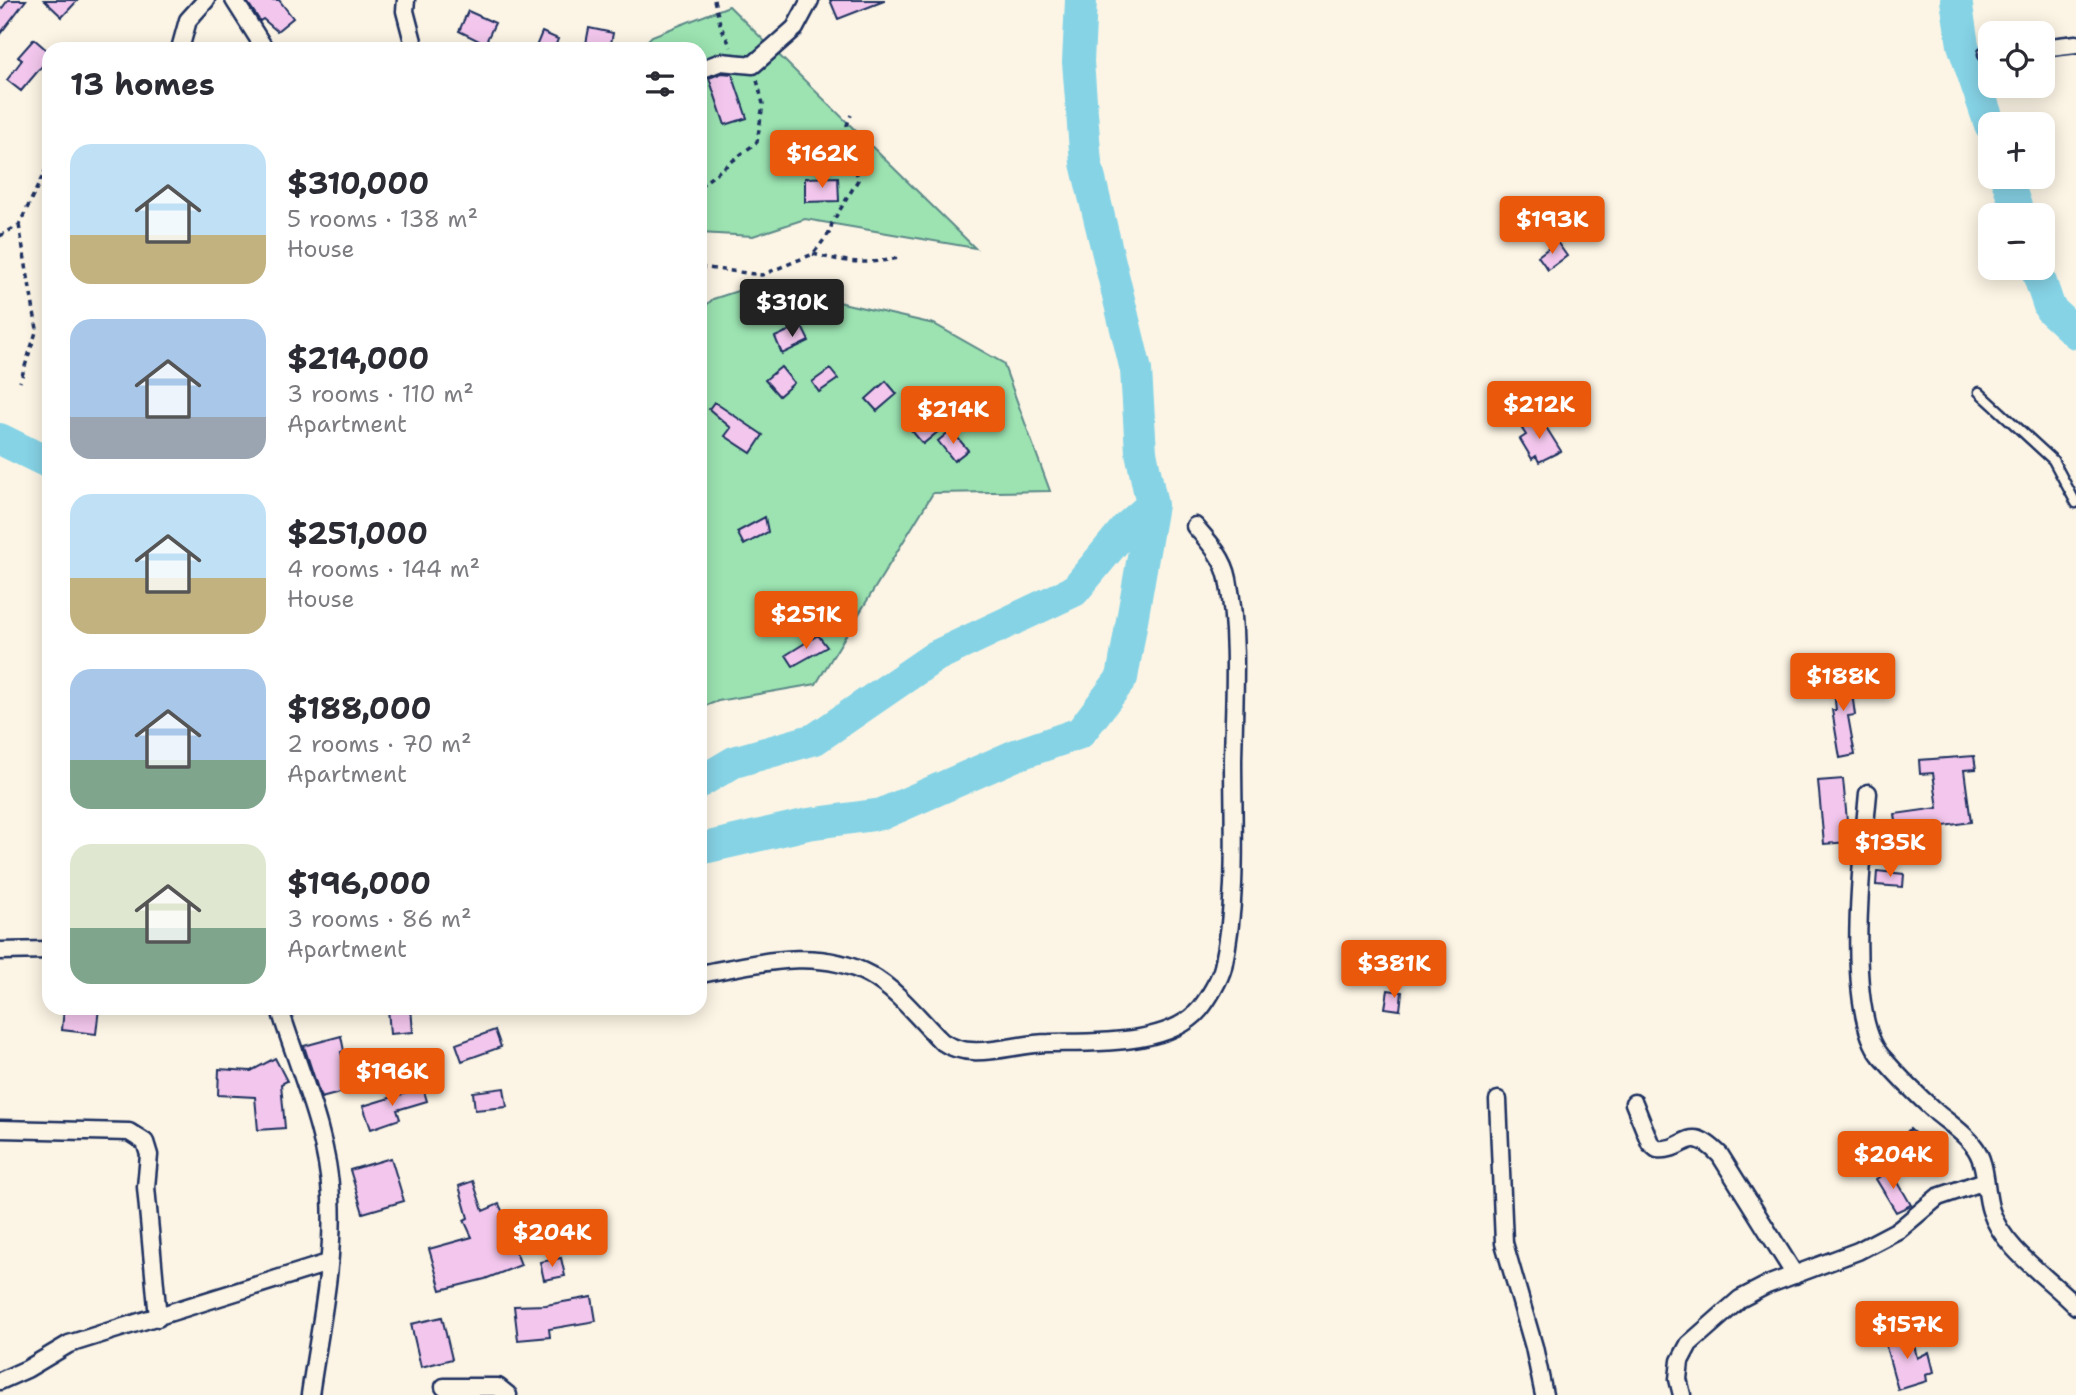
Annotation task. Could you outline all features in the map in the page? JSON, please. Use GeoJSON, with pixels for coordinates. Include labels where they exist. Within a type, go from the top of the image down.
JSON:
{"type":"FeatureCollection","features":[{"type":"Feature","properties":{"kind":"street"},"geometry":{"type":"LineString","coordinates":[[182,42],[188,20],[206,0]]}},
{"type":"Feature","properties":{"kind":"street"},"geometry":{"type":"LineString","coordinates":[[234,0],[261,42]]}},
{"type":"Feature","properties":{"kind":"street"},"geometry":{"type":"LineString","coordinates":[[406,0],[405,11],[413,42]]}},
{"type":"Feature","properties":{"kind":"street"},"geometry":{"type":"LineString","coordinates":[[707,67],[721,62],[746,63],[796,28],[810,0]]}},
{"type":"Feature","properties":{"kind":"street"},"geometry":{"type":"LineString","coordinates":[[2055,46],[2076,44]]}},
{"type":"Feature","properties":{"kind":"street"},"geometry":{"type":"LineString","coordinates":[[707,973],[783,959],[831,961],[870,975],[888,988],[941,1041],[953,1050],[968,1053],[1028,1042],[1112,1042],[1157,1034],[1182,1023],[1200,1009],[1223,969],[1232,881],[1234,663],[1228,578],[1216,550],[1195,526]]}},
{"type":"Feature","properties":{"kind":"street"},"geometry":{"type":"LineString","coordinates":[[1868,793],[1859,890],[1860,955],[1869,1031],[1879,1054],[1928,1105],[1973,1145],[1982,1162],[1991,1212],[2003,1234],[2076,1306]]}},
{"type":"Feature","properties":{"kind":"street"},"geometry":{"type":"LineString","coordinates":[[0,951],[42,950]]}},
{"type":"Feature","properties":{"kind":"street"},"geometry":{"type":"LineString","coordinates":[[282,1015],[322,1139],[331,1198],[328,1263],[310,1395]]}},
{"type":"Feature","properties":{"kind":"street"},"geometry":{"type":"LineString","coordinates":[[1498,1100],[1504,1243],[1534,1347],[1544,1395]]}},
{"type":"Feature","properties":{"kind":"street"},"geometry":{"type":"LineString","coordinates":[[1634,1103],[1650,1143],[1657,1149],[1696,1138],[1707,1142],[1720,1155],[1795,1275]]}},
{"type":"Feature","properties":{"kind":"street"},"geometry":{"type":"LineString","coordinates":[[0,1129],[129,1132],[145,1142],[149,1155],[146,1187],[158,1318]]}},
{"type":"Feature","properties":{"kind":"street"},"geometry":{"type":"LineString","coordinates":[[1682,1395],[1678,1379],[1680,1361],[1689,1344],[1740,1299],[1767,1284],[1858,1251],[1900,1229],[1938,1198],[1985,1181]]}},
{"type":"Feature","properties":{"kind":"street"},"geometry":{"type":"LineString","coordinates":[[0,1381],[27,1369],[69,1344],[328,1263]]}},
{"type":"Feature","properties":{"kind":"street"},"geometry":{"type":"LineString","coordinates":[[444,1387],[498,1387],[508,1395]]}},
{"type":"Feature","properties":{"kind":"lane"},"geometry":{"type":"LineString","coordinates":[[1979,392],[2053,460],[2076,503]]}},
{"type":"Feature","properties":{"kind":"path"},"geometry":{"type":"LineString","coordinates":[[707,181],[757,142],[763,104],[746,63],[721,27],[714,0]]}},
{"type":"Feature","properties":{"kind":"path"},"geometry":{"type":"LineString","coordinates":[[707,268],[762,275],[813,254],[830,232],[832,223],[858,180],[847,125],[851,115]]}},
{"type":"Feature","properties":{"kind":"path"},"geometry":{"type":"LineString","coordinates":[[0,236],[19,225],[42,177]]}},
{"type":"Feature","properties":{"kind":"path"},"geometry":{"type":"LineString","coordinates":[[19,225],[37,330],[20,382]]}},
{"type":"Feature","properties":{"kind":"path"},"geometry":{"type":"LineString","coordinates":[[813,254],[843,262],[863,263],[898,258]]}},
{"type":"Feature","properties":{"kind":"green space"},"geometry":{"type":"Polygon","coordinates":[[[729,6],[975,248],[805,219],[753,236],[707,233],[707,42],[646,42],[652,36],[729,6]]]}},
{"type":"Feature","properties":{"kind":"green space"},"geometry":{"type":"Polygon","coordinates":[[[759,284],[934,324],[1003,363],[1050,491],[933,493],[816,684],[707,705],[707,305],[713,299],[759,284]]]}},
{"type":"Feature","properties":{"kind":"building"},"geometry":{"type":"Polygon","coordinates":[[[8,0],[26,0],[0,34],[0,11],[8,0]]]}},
{"type":"Feature","properties":{"kind":"building"},"geometry":{"type":"Polygon","coordinates":[[[44,0],[78,0],[62,17],[44,0]]]}},
{"type":"Feature","properties":{"kind":"building"},"geometry":{"type":"Polygon","coordinates":[[[246,0],[279,0],[293,18],[277,31],[263,19],[260,21],[246,0]]]}},
{"type":"Feature","properties":{"kind":"building"},"geometry":{"type":"Polygon","coordinates":[[[830,0],[884,0],[884,1],[838,19],[830,0]]]}},
{"type":"Feature","properties":{"kind":"building"},"geometry":{"type":"Polygon","coordinates":[[[468,11],[495,23],[486,42],[459,31],[468,11]]]}},
{"type":"Feature","properties":{"kind":"building"},"geometry":{"type":"Polygon","coordinates":[[[589,28],[613,33],[611,42],[586,42],[589,28]]]}},
{"type":"Feature","properties":{"kind":"building"},"geometry":{"type":"Polygon","coordinates":[[[542,32],[558,39],[557,42],[538,42],[542,32]]]}},
{"type":"Feature","properties":{"kind":"building"},"geometry":{"type":"Polygon","coordinates":[[[34,39],[42,46],[42,66],[21,91],[7,80],[22,60],[18,57],[34,39]]]}},
{"type":"Feature","properties":{"kind":"building"},"geometry":{"type":"Polygon","coordinates":[[[722,73],[732,74],[747,118],[725,125],[709,78],[722,73]]]}},
{"type":"Feature","properties":{"kind":"building"},"geometry":{"type":"Polygon","coordinates":[[[838,177],[839,201],[805,202],[805,178],[838,177]]]}},
{"type":"Feature","properties":{"kind":"building"},"geometry":{"type":"Polygon","coordinates":[[[1557,242],[1567,256],[1548,270],[1538,256],[1557,242]]]}},
{"type":"Feature","properties":{"kind":"building"},"geometry":{"type":"Polygon","coordinates":[[[801,325],[809,341],[782,354],[775,337],[801,325]]]}},
{"type":"Feature","properties":{"kind":"building"},"geometry":{"type":"Polygon","coordinates":[[[781,367],[794,383],[779,396],[765,380],[781,367]]]}},
{"type":"Feature","properties":{"kind":"building"},"geometry":{"type":"Polygon","coordinates":[[[830,369],[838,379],[819,392],[812,382],[830,369]]]}},
{"type":"Feature","properties":{"kind":"building"},"geometry":{"type":"Polygon","coordinates":[[[886,381],[897,394],[877,411],[866,399],[886,381]]]}},
{"type":"Feature","properties":{"kind":"building"},"geometry":{"type":"Polygon","coordinates":[[[714,402],[763,435],[751,453],[725,436],[731,428],[709,409],[714,402]]]}},
{"type":"Feature","properties":{"kind":"building"},"geometry":{"type":"Polygon","coordinates":[[[923,410],[940,430],[923,444],[907,425],[923,410]]]}},
{"type":"Feature","properties":{"kind":"building"},"geometry":{"type":"Polygon","coordinates":[[[1539,416],[1561,451],[1539,462],[1536,456],[1532,459],[1520,439],[1526,435],[1522,429],[1539,416]]]}},
{"type":"Feature","properties":{"kind":"building"},"geometry":{"type":"Polygon","coordinates":[[[951,430],[968,450],[954,461],[938,441],[951,430]]]}},
{"type":"Feature","properties":{"kind":"building"},"geometry":{"type":"Polygon","coordinates":[[[765,517],[768,532],[744,545],[737,532],[765,517]]]}},
{"type":"Feature","properties":{"kind":"building"},"geometry":{"type":"Polygon","coordinates":[[[818,635],[827,647],[793,666],[786,655],[818,635]]]}},
{"type":"Feature","properties":{"kind":"building"},"geometry":{"type":"Polygon","coordinates":[[[1849,671],[1855,715],[1848,716],[1855,755],[1840,758],[1832,710],[1836,710],[1832,673],[1849,671]]]}},
{"type":"Feature","properties":{"kind":"building"},"geometry":{"type":"Polygon","coordinates":[[[1974,756],[1976,769],[1964,770],[1971,822],[1924,829],[1925,840],[1899,844],[1895,814],[1938,808],[1933,773],[1920,774],[1919,760],[1974,756]]]}},
{"type":"Feature","properties":{"kind":"building"},"geometry":{"type":"Polygon","coordinates":[[[1843,779],[1849,842],[1824,844],[1818,781],[1843,779]]]}},
{"type":"Feature","properties":{"kind":"building"},"geometry":{"type":"Polygon","coordinates":[[[1877,871],[1904,874],[1903,887],[1876,885],[1877,871]]]}},
{"type":"Feature","properties":{"kind":"building"},"geometry":{"type":"Polygon","coordinates":[[[1388,990],[1402,992],[1400,1010],[1385,1008],[1388,990]]]}},
{"type":"Feature","properties":{"kind":"building"},"geometry":{"type":"Polygon","coordinates":[[[63,1015],[98,1015],[96,1034],[62,1030],[63,1015]]]}},
{"type":"Feature","properties":{"kind":"building"},"geometry":{"type":"Polygon","coordinates":[[[389,1015],[412,1015],[413,1032],[390,1034],[389,1015]]]}},
{"type":"Feature","properties":{"kind":"building"},"geometry":{"type":"Polygon","coordinates":[[[495,1030],[501,1047],[462,1061],[456,1044],[495,1030]]]}},
{"type":"Feature","properties":{"kind":"building"},"geometry":{"type":"Polygon","coordinates":[[[341,1036],[344,1051],[341,1052],[351,1090],[321,1098],[304,1046],[341,1036]]]}},
{"type":"Feature","properties":{"kind":"building"},"geometry":{"type":"Polygon","coordinates":[[[275,1058],[287,1081],[281,1084],[285,1128],[258,1130],[255,1097],[218,1095],[219,1069],[251,1071],[275,1058]]]}},
{"type":"Feature","properties":{"kind":"building"},"geometry":{"type":"Polygon","coordinates":[[[423,1088],[427,1101],[397,1110],[400,1119],[371,1129],[363,1106],[423,1088]]]}},
{"type":"Feature","properties":{"kind":"building"},"geometry":{"type":"Polygon","coordinates":[[[504,1088],[507,1107],[475,1110],[473,1092],[504,1088]]]}},
{"type":"Feature","properties":{"kind":"building"},"geometry":{"type":"Polygon","coordinates":[[[1910,1129],[1926,1144],[1908,1162],[1892,1147],[1910,1129]]]}},
{"type":"Feature","properties":{"kind":"building"},"geometry":{"type":"Polygon","coordinates":[[[391,1158],[404,1201],[363,1213],[350,1170],[391,1158]]]}},
{"type":"Feature","properties":{"kind":"building"},"geometry":{"type":"Polygon","coordinates":[[[1891,1170],[1911,1205],[1896,1212],[1876,1179],[1891,1170]]]}},
{"type":"Feature","properties":{"kind":"building"},"geometry":{"type":"Polygon","coordinates":[[[473,1181],[483,1211],[499,1204],[510,1228],[507,1229],[521,1265],[485,1279],[441,1290],[429,1249],[472,1237],[464,1220],[468,1218],[459,1186],[473,1181]]]}},
{"type":"Feature","properties":{"kind":"building"},"geometry":{"type":"Polygon","coordinates":[[[561,1258],[565,1276],[544,1280],[540,1262],[561,1258]]]}},
{"type":"Feature","properties":{"kind":"building"},"geometry":{"type":"Polygon","coordinates":[[[592,1297],[596,1321],[549,1329],[550,1337],[518,1340],[514,1306],[546,1305],[592,1297]]]}},
{"type":"Feature","properties":{"kind":"building"},"geometry":{"type":"Polygon","coordinates":[[[442,1317],[452,1359],[421,1367],[411,1324],[442,1317]]]}},
{"type":"Feature","properties":{"kind":"building"},"geometry":{"type":"Polygon","coordinates":[[[1911,1331],[1917,1358],[1929,1352],[1934,1372],[1926,1375],[1927,1381],[1898,1390],[1883,1336],[1911,1331]]]}},
{"type":"Feature","properties":{"kind":"waterway"},"geometry":{"type":"LineString","coordinates":[[707,847],[808,824],[882,814],[1016,755],[1080,733],[1122,678],[1152,505],[1141,452],[1136,370],[1086,163],[1078,62],[1081,0]]}},
{"type":"Feature","properties":{"kind":"waterway"},"geometry":{"type":"LineString","coordinates":[[1956,0],[1963,45],[1986,112]]}},
{"type":"Feature","properties":{"kind":"waterway"},"geometry":{"type":"LineString","coordinates":[[2010,189],[2015,203]]}},
{"type":"Feature","properties":{"kind":"waterway"},"geometry":{"type":"LineString","coordinates":[[2040,280],[2050,309],[2076,333]]}},
{"type":"Feature","properties":{"kind":"waterway"},"geometry":{"type":"LineString","coordinates":[[0,439],[42,460]]}},
{"type":"Feature","properties":{"kind":"waterway"},"geometry":{"type":"LineString","coordinates":[[707,778],[734,762],[815,739],[936,656],[1074,591],[1126,528],[1152,505]]}}]}
